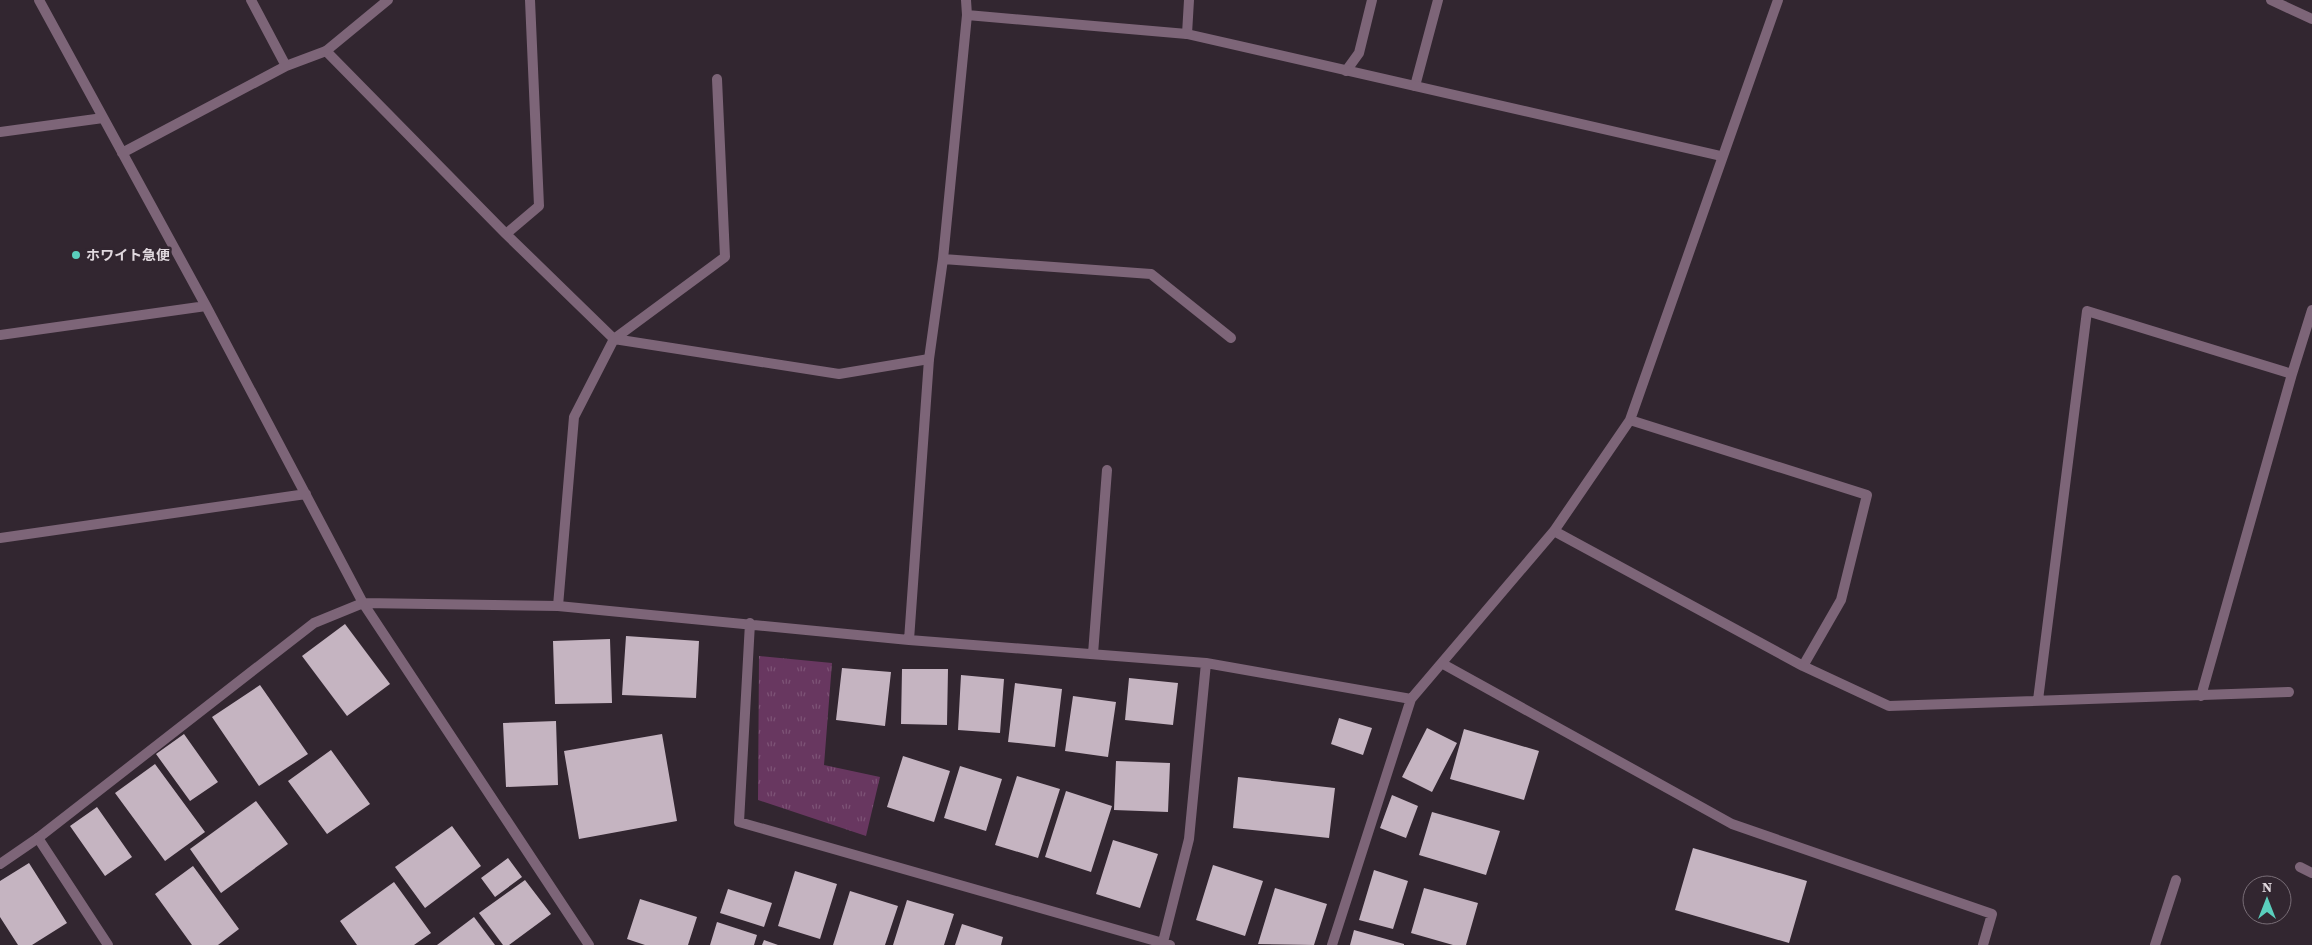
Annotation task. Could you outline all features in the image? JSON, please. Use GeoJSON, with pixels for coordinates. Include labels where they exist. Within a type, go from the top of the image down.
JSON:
{"type":"FeatureCollection","features":[{"type":"Feature","properties":{"kind":"street"},"geometry":{"type":"LineString","coordinates":[[39,0],[206,306],[363,604],[589,945]]}},
{"type":"Feature","properties":{"kind":"street"},"geometry":{"type":"LineString","coordinates":[[251,0],[286,66]]}},
{"type":"Feature","properties":{"kind":"street"},"geometry":{"type":"LineString","coordinates":[[122,153],[286,66],[326,51],[388,0]]}},
{"type":"Feature","properties":{"kind":"street"},"geometry":{"type":"LineString","coordinates":[[506,234],[539,206],[530,0]]}},
{"type":"Feature","properties":{"kind":"street"},"geometry":{"type":"LineString","coordinates":[[909,640],[929,359],[943,259],[967,15],[966,0]]}},
{"type":"Feature","properties":{"kind":"street"},"geometry":{"type":"LineString","coordinates":[[1187,34],[1189,0]]}},
{"type":"Feature","properties":{"kind":"street"},"geometry":{"type":"LineString","coordinates":[[1346,71],[1359,53],[1372,0]]}},
{"type":"Feature","properties":{"kind":"street"},"geometry":{"type":"LineString","coordinates":[[1415,86],[1438,0]]}},
{"type":"Feature","properties":{"kind":"street"},"geometry":{"type":"LineString","coordinates":[[1332,945],[1411,699],[1443,664],[1554,531],[1630,420],[1721,156],[1778,0]]}},
{"type":"Feature","properties":{"kind":"street"},"geometry":{"type":"LineString","coordinates":[[2271,0],[2283,2],[2312,19]]}},
{"type":"Feature","properties":{"kind":"street"},"geometry":{"type":"LineString","coordinates":[[967,15],[1187,34],[1721,156]]}},
{"type":"Feature","properties":{"kind":"street"},"geometry":{"type":"LineString","coordinates":[[326,51],[506,234],[614,339],[839,374],[929,359]]}},
{"type":"Feature","properties":{"kind":"street"},"geometry":{"type":"LineString","coordinates":[[558,606],[574,417],[614,339],[725,257],[717,79]]}},
{"type":"Feature","properties":{"kind":"street"},"geometry":{"type":"LineString","coordinates":[[0,132],[103,118]]}},
{"type":"Feature","properties":{"kind":"street"},"geometry":{"type":"LineString","coordinates":[[943,259],[1151,274],[1231,338]]}},
{"type":"Feature","properties":{"kind":"street"},"geometry":{"type":"LineString","coordinates":[[0,335],[206,306]]}},
{"type":"Feature","properties":{"kind":"street"},"geometry":{"type":"LineString","coordinates":[[2201,696],[2292,374],[2312,310]]}},
{"type":"Feature","properties":{"kind":"street"},"geometry":{"type":"LineString","coordinates":[[2038,700],[2088,311],[2292,374]]}},
{"type":"Feature","properties":{"kind":"street"},"geometry":{"type":"LineString","coordinates":[[1630,420],[1867,495],[1842,600],[1804,666]]}},
{"type":"Feature","properties":{"kind":"street"},"geometry":{"type":"LineString","coordinates":[[1093,654],[1107,470]]}},
{"type":"Feature","properties":{"kind":"street"},"geometry":{"type":"LineString","coordinates":[[0,538],[306,494]]}},
{"type":"Feature","properties":{"kind":"street"},"geometry":{"type":"LineString","coordinates":[[1554,531],[1804,666],[1889,706],[2289,692]]}},
{"type":"Feature","properties":{"kind":"street"},"geometry":{"type":"LineString","coordinates":[[0,864],[38,838],[314,623],[363,604],[558,606],[750,623],[909,640],[1206,664],[1411,699]]}},
{"type":"Feature","properties":{"kind":"street"},"geometry":{"type":"LineString","coordinates":[[750,623],[739,822],[1167,944],[1189,839],[1206,664]]}},
{"type":"Feature","properties":{"kind":"street"},"geometry":{"type":"LineString","coordinates":[[1443,664],[1732,824],[1992,914],[1983,945]]}},
{"type":"Feature","properties":{"kind":"street"},"geometry":{"type":"LineString","coordinates":[[38,838],[108,945]]}},
{"type":"Feature","properties":{"kind":"street"},"geometry":{"type":"LineString","coordinates":[[2300,867],[2312,873]]}},
{"type":"Feature","properties":{"kind":"street"},"geometry":{"type":"LineString","coordinates":[[2155,945],[2176,880]]}},
{"type":"Feature","properties":{"kind":"green space"},"geometry":{"type":"Polygon","coordinates":[[[759,656],[832,663],[824,765],[880,777],[866,836],[758,800],[759,656]]]}},
{"type":"Feature","properties":{"kind":"building"},"geometry":{"type":"Polygon","coordinates":[[[345,624],[390,684],[347,716],[302,656],[345,624]]]}},
{"type":"Feature","properties":{"kind":"building"},"geometry":{"type":"Polygon","coordinates":[[[626,636],[699,641],[696,698],[622,695],[626,636]]]}},
{"type":"Feature","properties":{"kind":"building"},"geometry":{"type":"Polygon","coordinates":[[[610,639],[612,703],[555,704],[553,641],[610,639]]]}},
{"type":"Feature","properties":{"kind":"building"},"geometry":{"type":"Polygon","coordinates":[[[842,668],[891,672],[885,726],[836,720],[842,668]]]}},
{"type":"Feature","properties":{"kind":"building"},"geometry":{"type":"Polygon","coordinates":[[[902,669],[948,669],[947,725],[901,724],[902,669]]]}},
{"type":"Feature","properties":{"kind":"building"},"geometry":{"type":"Polygon","coordinates":[[[961,675],[1004,679],[1000,733],[958,730],[961,675]]]}},
{"type":"Feature","properties":{"kind":"building"},"geometry":{"type":"Polygon","coordinates":[[[1129,678],[1178,683],[1173,725],[1125,720],[1129,678]]]}},
{"type":"Feature","properties":{"kind":"building"},"geometry":{"type":"Polygon","coordinates":[[[1015,683],[1062,689],[1055,747],[1008,742],[1015,683]]]}},
{"type":"Feature","properties":{"kind":"building"},"geometry":{"type":"Polygon","coordinates":[[[260,685],[308,754],[259,786],[212,717],[260,685]]]}},
{"type":"Feature","properties":{"kind":"building"},"geometry":{"type":"Polygon","coordinates":[[[1073,696],[1116,702],[1108,757],[1065,751],[1073,696]]]}},
{"type":"Feature","properties":{"kind":"building"},"geometry":{"type":"Polygon","coordinates":[[[1339,718],[1372,728],[1363,755],[1331,744],[1339,718]]]}},
{"type":"Feature","properties":{"kind":"building"},"geometry":{"type":"Polygon","coordinates":[[[556,721],[558,785],[506,787],[503,723],[556,721]]]}},
{"type":"Feature","properties":{"kind":"building"},"geometry":{"type":"Polygon","coordinates":[[[1427,728],[1457,743],[1432,792],[1402,777],[1427,728]]]}},
{"type":"Feature","properties":{"kind":"building"},"geometry":{"type":"Polygon","coordinates":[[[1464,729],[1539,751],[1524,800],[1450,779],[1464,729]]]}},
{"type":"Feature","properties":{"kind":"building"},"geometry":{"type":"Polygon","coordinates":[[[184,734],[218,782],[190,801],[156,754],[184,734]]]}},
{"type":"Feature","properties":{"kind":"building"},"geometry":{"type":"Polygon","coordinates":[[[662,734],[677,821],[579,839],[564,751],[662,734]]]}},
{"type":"Feature","properties":{"kind":"building"},"geometry":{"type":"Polygon","coordinates":[[[331,750],[370,804],[327,834],[288,781],[331,750]]]}},
{"type":"Feature","properties":{"kind":"building"},"geometry":{"type":"Polygon","coordinates":[[[903,756],[950,771],[934,822],[887,807],[903,756]]]}},
{"type":"Feature","properties":{"kind":"building"},"geometry":{"type":"Polygon","coordinates":[[[1116,761],[1170,763],[1168,812],[1114,810],[1116,761]]]}},
{"type":"Feature","properties":{"kind":"building"},"geometry":{"type":"Polygon","coordinates":[[[155,764],[205,832],[165,861],[115,793],[155,764]]]}},
{"type":"Feature","properties":{"kind":"building"},"geometry":{"type":"Polygon","coordinates":[[[960,766],[1002,779],[986,831],[944,818],[960,766]]]}},
{"type":"Feature","properties":{"kind":"building"},"geometry":{"type":"Polygon","coordinates":[[[1017,776],[1060,789],[1038,858],[995,845],[1017,776]]]}},
{"type":"Feature","properties":{"kind":"building"},"geometry":{"type":"Polygon","coordinates":[[[1238,777],[1335,788],[1329,838],[1233,828],[1238,777]]]}},
{"type":"Feature","properties":{"kind":"building"},"geometry":{"type":"Polygon","coordinates":[[[1066,791],[1112,806],[1091,872],[1045,857],[1066,791]]]}},
{"type":"Feature","properties":{"kind":"building"},"geometry":{"type":"Polygon","coordinates":[[[1392,795],[1418,806],[1406,838],[1380,828],[1392,795]]]}},
{"type":"Feature","properties":{"kind":"building"},"geometry":{"type":"Polygon","coordinates":[[[256,801],[288,844],[221,893],[190,849],[256,801]]]}},
{"type":"Feature","properties":{"kind":"building"},"geometry":{"type":"Polygon","coordinates":[[[97,807],[132,857],[105,876],[70,826],[97,807]]]}},
{"type":"Feature","properties":{"kind":"building"},"geometry":{"type":"Polygon","coordinates":[[[1432,812],[1500,831],[1486,875],[1419,855],[1432,812]]]}},
{"type":"Feature","properties":{"kind":"building"},"geometry":{"type":"Polygon","coordinates":[[[452,826],[481,866],[425,908],[395,867],[452,826]]]}},
{"type":"Feature","properties":{"kind":"building"},"geometry":{"type":"Polygon","coordinates":[[[1113,840],[1158,854],[1140,908],[1096,894],[1113,840]]]}},
{"type":"Feature","properties":{"kind":"building"},"geometry":{"type":"Polygon","coordinates":[[[1693,848],[1807,881],[1789,943],[1675,910],[1693,848]]]}},
{"type":"Feature","properties":{"kind":"building"},"geometry":{"type":"Polygon","coordinates":[[[508,858],[522,877],[495,897],[481,878],[508,858]]]}},
{"type":"Feature","properties":{"kind":"building"},"geometry":{"type":"Polygon","coordinates":[[[29,863],[67,923],[32,945],[18,945],[0,917],[0,881],[29,863]]]}},
{"type":"Feature","properties":{"kind":"building"},"geometry":{"type":"Polygon","coordinates":[[[1213,865],[1263,881],[1245,936],[1196,920],[1213,865]]]}},
{"type":"Feature","properties":{"kind":"building"},"geometry":{"type":"Polygon","coordinates":[[[193,866],[239,929],[218,945],[192,945],[155,894],[193,866]]]}},
{"type":"Feature","properties":{"kind":"building"},"geometry":{"type":"Polygon","coordinates":[[[1374,870],[1408,881],[1393,929],[1359,920],[1374,870]]]}},
{"type":"Feature","properties":{"kind":"building"},"geometry":{"type":"Polygon","coordinates":[[[795,871],[837,884],[820,939],[778,926],[795,871]]]}},
{"type":"Feature","properties":{"kind":"building"},"geometry":{"type":"Polygon","coordinates":[[[525,880],[551,914],[509,945],[503,945],[479,913],[525,880]]]}},
{"type":"Feature","properties":{"kind":"building"},"geometry":{"type":"Polygon","coordinates":[[[394,882],[431,933],[414,945],[357,945],[340,921],[394,882]]]}},
{"type":"Feature","properties":{"kind":"building"},"geometry":{"type":"Polygon","coordinates":[[[1275,888],[1327,904],[1314,945],[1258,944],[1275,888]]]}},
{"type":"Feature","properties":{"kind":"building"},"geometry":{"type":"Polygon","coordinates":[[[1424,888],[1478,903],[1466,945],[1453,945],[1411,933],[1424,888]]]}},
{"type":"Feature","properties":{"kind":"building"},"geometry":{"type":"Polygon","coordinates":[[[728,889],[772,903],[764,927],[720,913],[728,889]]]}},
{"type":"Feature","properties":{"kind":"building"},"geometry":{"type":"Polygon","coordinates":[[[850,891],[898,906],[885,945],[833,945],[850,891]]]}},
{"type":"Feature","properties":{"kind":"building"},"geometry":{"type":"Polygon","coordinates":[[[640,899],[697,917],[688,945],[645,945],[627,939],[640,899]]]}},
{"type":"Feature","properties":{"kind":"building"},"geometry":{"type":"Polygon","coordinates":[[[907,900],[954,914],[944,945],[893,945],[907,900]]]}},
{"type":"Feature","properties":{"kind":"building"},"geometry":{"type":"Polygon","coordinates":[[[474,917],[495,945],[437,945],[474,917]]]}},
{"type":"Feature","properties":{"kind":"building"},"geometry":{"type":"Polygon","coordinates":[[[717,922],[757,935],[754,945],[710,945],[717,922]]]}},
{"type":"Feature","properties":{"kind":"building"},"geometry":{"type":"Polygon","coordinates":[[[962,924],[1003,937],[1001,945],[955,945],[962,924]]]}},
{"type":"Feature","properties":{"kind":"building"},"geometry":{"type":"Polygon","coordinates":[[[1354,930],[1404,944],[1404,945],[1350,945],[1354,930]]]}},
{"type":"Feature","properties":{"kind":"building"},"geometry":{"type":"Polygon","coordinates":[[[764,940],[778,945],[762,945],[764,940]]]}},
{"type":"Feature","properties":{"kind":"place","name":"ホワイト急便"},"geometry":{"type":"Point","coordinates":[76,255]}}]}
